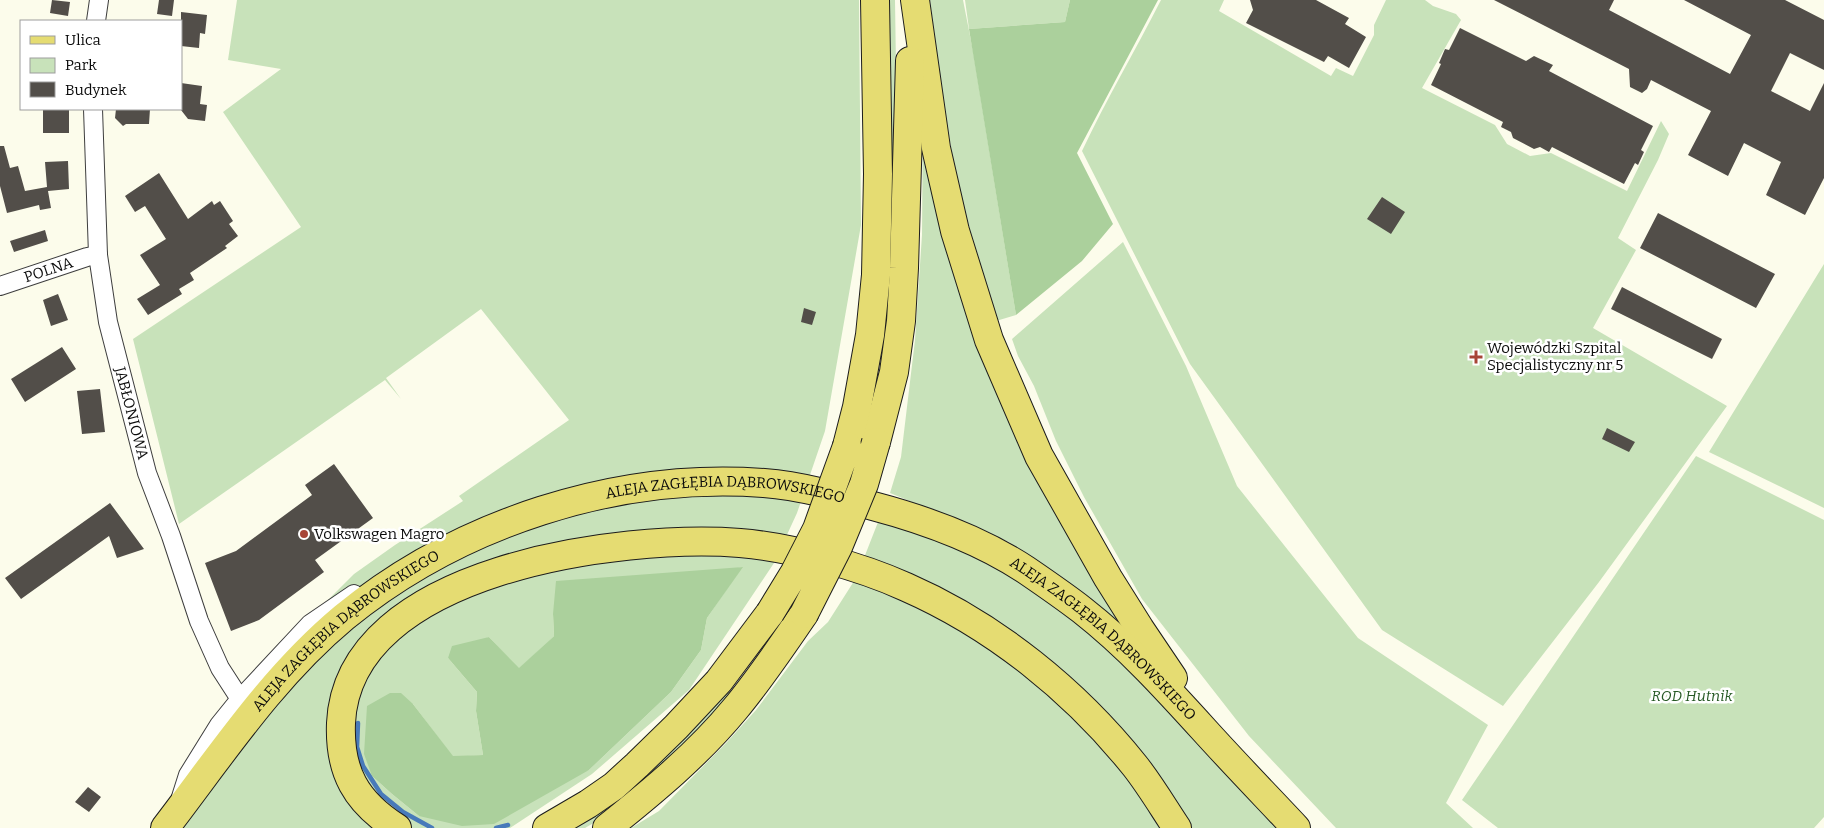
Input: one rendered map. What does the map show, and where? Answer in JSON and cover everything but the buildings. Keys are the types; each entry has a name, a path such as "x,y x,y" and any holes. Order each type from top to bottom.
{"main road":[{"path":"547,828 614,786 638,765 719,682 770,613 795,572 817,528 847,446 857,407 870,335 876,275 878,174 875,0"},
{"path":"607,828 657,788 707,740 735,709 804,614 838,547 864,484 894,372 901,321 913,0"},
{"path":"913,0 938,158 955,231 989,340 1039,456 1108,578 1140,629 1227,755"},
{"name":"ALEJA ZAGŁĘBIA DĄBROWSKIEGO","path":"171,820 239,727 289,670 344,617 412,570 458,545 491,530 538,512 583,498 642,488 724,483 763,483 828,494 938,526 985,547 1023,568 1082,610 1136,658 1296,828"},
{"path":"397,828 381,818 352,785 345,767 342,748 342,705 347,688 368,649 385,631 413,610 465,584 496,572 524,564 591,551 677,542 740,543 805,554 878,576 904,586 952,610 1030,663 1086,712 1137,769 1177,828"}],"street":[{"path":"96,20 99,0"},
{"name":"JABŁONIOWA","path":"93,110 98,255 108,322 147,473 177,552 199,621 220,668 240,699"},
{"name":"POLNA","path":"0,286 98,255"},
{"path":"171,820 188,775 219,725 240,699 310,624 364,586 412,570"}],"green space":[{"path":"237,0 859,0 861,225 825,431 797,513 774,563 689,690 592,774 510,828 183,828 246,743 308,620 354,574 463,501 459,496 569,420 481,309 386,378 401,399 385,380 179,524 133,339 301,227 223,112 281,69 228,60","holes":["742,567 707,618 701,650 671,692 589,770 419,816 372,776 413,704 453,757 483,755 476,711 477,692 448,658 489,637 519,669 554,636 553,614"]},
{"path":"885,0 895,0 896,68 888,334 880,332"},
{"path":"930,0 963,0 1016,315 996,321 984,290 969,237 955,170"},
{"path":"965,0 1070,0 1065,22 969,29"},
{"path":"1070,0 1158,0 1077,153 1113,224 1082,261 1016,315 969,29 1065,22"},
{"name":"Wojewódzki Szpital Specjalistyczny nr 5","path":"1161,0 1224,0 1219,11 1331,76 1336,68 1353,76 1374,35 1374,25 1386,0 1425,0 1433,6 1456,14 1461,20 1422,88 1495,125 1507,144 1530,156 1551,153 1627,191 1661,121 1669,134 1658,160 1618,238 1636,250 1593,328 1727,406 1599,582 1503,706 1382,630 1190,364 1082,151"},
{"path":"923,98 954,250 1125,623 1118,621 1009,542 890,493 901,457 915,340 922,235"},
{"path":"1123,242 1186,366 1237,486 1358,638 1488,725 1446,803 1473,828 1336,828 1249,736 1142,599 1084,497 1056,441 1034,386 1018,356 1012,339"},
{"path":"1824,264 1824,508 1709,452"},
{"name":"ROD Hutnik","path":"1696,456 1824,520 1824,817 1814,828 1498,828 1462,800"},
{"path":"880,517 964,548 1077,616 1285,828 1190,828 1080,693 862,563"},
{"path":"743,567 707,618 701,650 671,692 589,770 494,824 462,826 419,816 372,776 364,754 367,706 390,693 401,693 413,704 453,756 483,755 476,711 477,692 448,658 452,646 489,637 519,668 554,636 553,614 556,581"},
{"path":"856,578 902,594 1014,661 1097,736 1165,828 631,828 659,811 756,710 808,641 828,622"},
{"path":"731,692 732,695 687,746 614,811 585,828 574,828 724,693"}],"waterway":[{"path":"358,723 357,747 363,766 381,794 403,812 432,828"},
{"path":"496,828 508,825"}],"place":[{"name":"Wojewódzki Szpital Specjalistyczny nr 5","path":"1476,357"},
{"name":"Volkswagen Magro","path":"304,534"}]}
